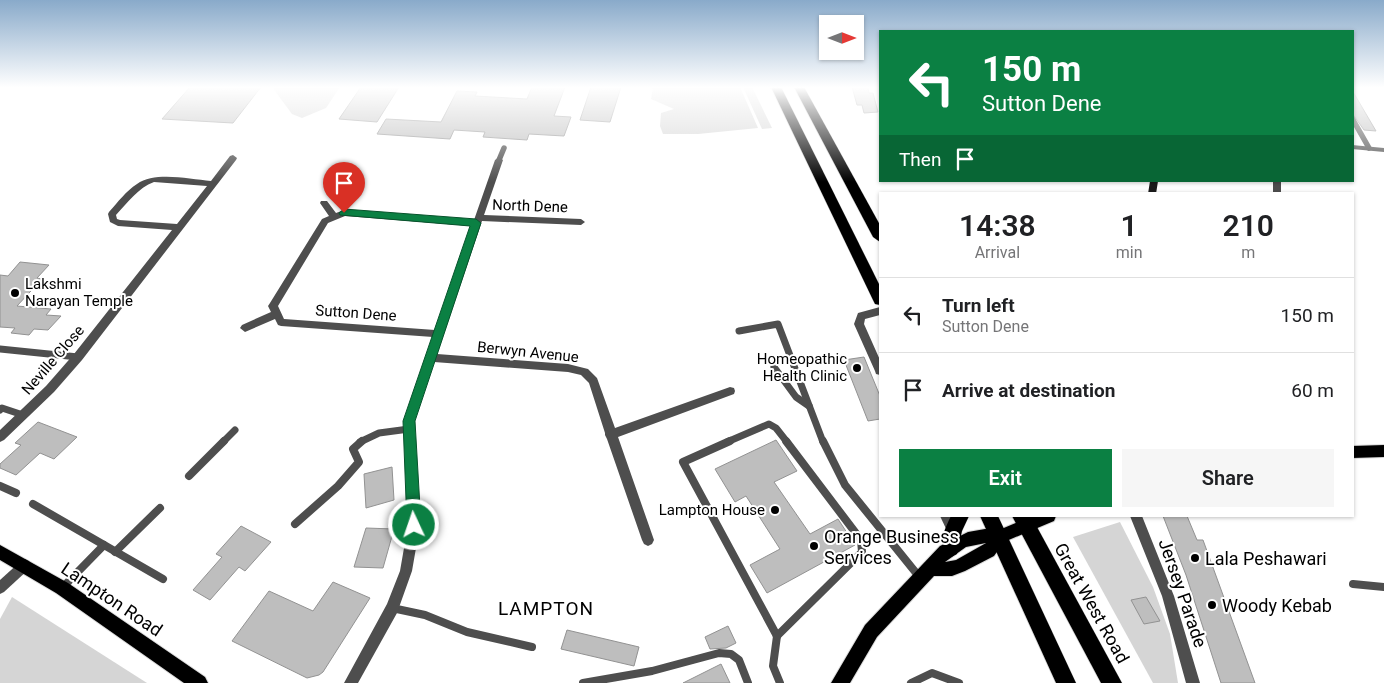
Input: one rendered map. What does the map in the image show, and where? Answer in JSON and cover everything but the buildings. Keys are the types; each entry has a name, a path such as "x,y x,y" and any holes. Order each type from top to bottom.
{"highway":[{"path":"792,119 879,298"},
{"path":"817,119 879,235"},
{"path":"989,517 1020,588 1066,683"},
{"name":"Great West Road","path":"1023,520 1112,683"}],"main road":[{"path":"1354,452 1384,451"},
{"path":"926,574 952,569 989,552 999,537 1023,520 1042,517"},
{"path":"840,683 872,631 926,574 938,557 952,528 982,536 999,537"},
{"name":"Lampton Road","path":"0,552 62,588 199,683"}],"street":[{"path":"1354,147 1384,150"},
{"name":"Neville Close","path":"0,437 50,389 78,357 233,158"},
{"path":"351,683 392,608 406,571 414,525 409,421 499,160"},
{"path":"178,228 118,223 113,220 112,214 145,181 153,179 212,184"},
{"path":"324,203 335,217"},
{"path":"245,328 277,314 273,306 325,221 344,213 477,220"},
{"name":"North Dene","path":"477,220 581,222"},
{"path":"879,311 861,316 859,324 879,369"},
{"name":"Sutton Dene","path":"277,314 281,322 438,334"},
{"name":"Berwyn Avenue","path":"430,358 568,368 584,372 593,381 610,435 648,540"},
{"path":"610,435 730,391"},
{"name":"Jersey Parade","path":"1136,517 1168,596 1193,683"},
{"path":"0,588 25,565"}],"lane":[{"path":"1354,122 1369,148"},
{"path":"499,160 504,148"},
{"path":"739,331 778,324 826,450 845,485 926,574"},
{"path":"0,349 78,357"},
{"path":"774,367 796,397 810,407"},
{"path":"0,410 2,408 23,415"},
{"path":"776,636 862,552 861,540 776,428 769,424 684,462 776,636 773,666 780,683"},
{"path":"295,524 338,486 358,462 353,449 364,438 370,435 409,429"},
{"path":"189,476 235,430"},
{"path":"0,486 16,493"},
{"path":"34,504 163,579"},
{"path":"116,552 160,508"},
{"path":"62,588 104,545"},
{"path":"1353,584 1384,587"},
{"path":"392,608 425,614 467,632 532,648"},
{"path":"583,683 652,671 711,655 727,653 735,656 742,665 748,683"},
{"path":"911,683 932,673 959,683"}],"shaded area":[{"path":"661,119 754,119 758,128 698,134 663,134 660,126"},
{"path":"757,119 768,119 772,128 762,129"},
{"path":"1120,522 1153,587 1170,634 1178,683 1153,683 1073,537"},
{"path":"12,597 147,683 0,683 0,619"}],"place":[{"name":"Lakshmi Narayan Temple","path":"15,293"},
{"name":"Homeopathic Health Clinic","path":"857,368"},
{"name":"Lampton House","path":"775,510"},
{"name":"Orange Business Services","path":"814,546"},
{"name":"Lala Peshawari","path":"1195,558"},
{"name":"Woody Kebab","path":"1212,605"}],"district":[{"name":"LAMPTON","path":"546,608"}],"route":[{"path":"344,213 476,223 409,421 414,525"}]}
